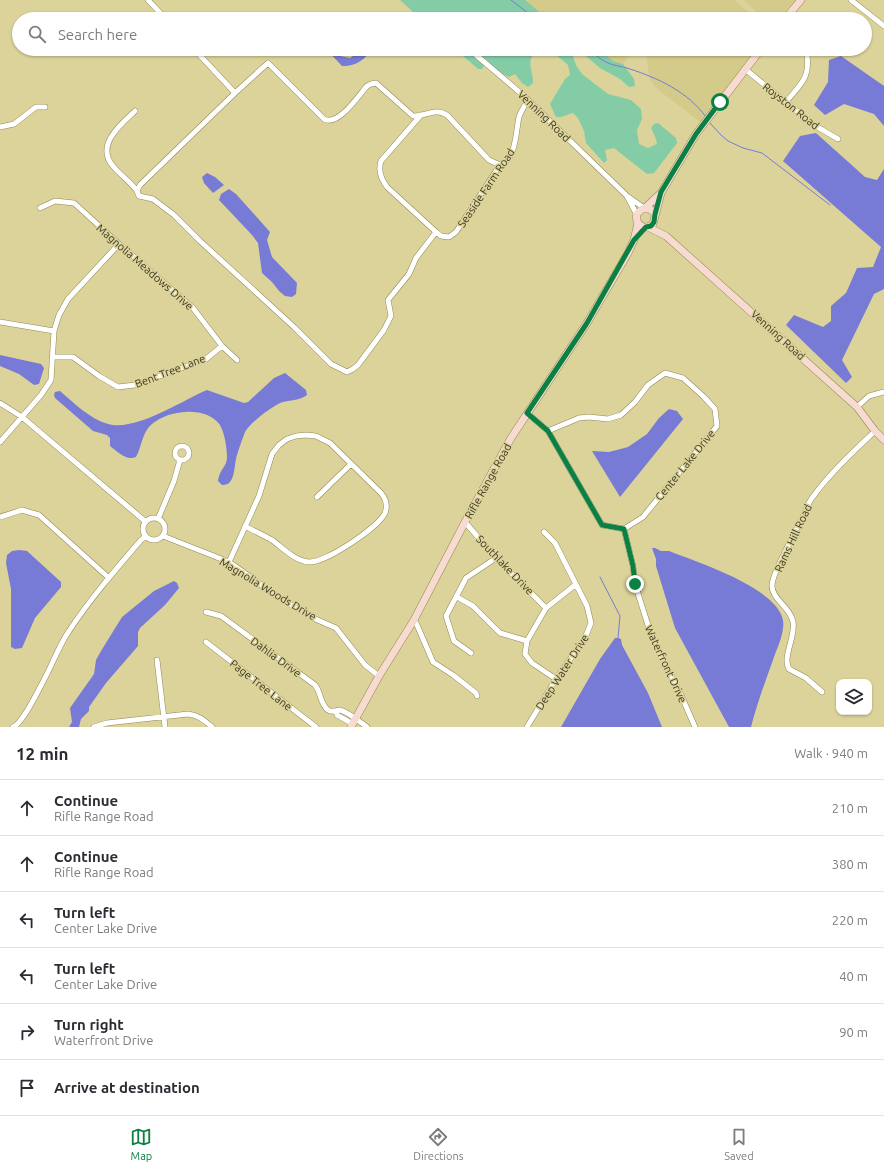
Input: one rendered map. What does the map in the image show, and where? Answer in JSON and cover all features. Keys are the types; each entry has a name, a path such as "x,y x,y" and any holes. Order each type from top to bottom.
{"main road":[{"path":"791,12 801,0"},
{"path":"661,192 653,224 647,227 642,226 638,223 637,215 640,210 661,192 696,134 755,56"},
{"path":"644,208 651,210 655,216"},
{"name":"Venning Road","path":"655,216 666,236"},
{"name":"Rifle Range Road","path":"634,240 638,223"},
{"name":"Venning Road","path":"647,227 666,236 857,407 875,431 884,440"},
{"name":"Rifle Range Road","path":"353,723 379,676 414,620 511,438 587,323 634,240 647,227"}],"street":[{"path":"148,0 159,12"},
{"path":"851,0 866,12"},
{"path":"872,17 884,26"},
{"path":"201,56 235,93"},
{"name":"Venning Road","path":"477,56 528,100 627,196 644,208"},
{"path":"785,103 806,76 809,62 808,56"},
{"path":"137,191 140,185 267,62 324,119 328,121 333,121 341,116 368,86 374,83 379,85 410,115 416,117 436,111 447,115 489,160 500,165"},
{"name":"Royston Road","path":"745,69 814,125 838,139"},
{"name":"Seaside Farm Road","path":"436,232 441,236 446,237 451,236 456,232 500,165 504,164 512,152 520,114 528,100"},
{"path":"0,127 14,124 36,106 45,106"},
{"path":"135,111 113,133 108,145 107,156 111,164 137,191 139,196 153,199 174,215 200,241 294,327 331,364 347,372 358,366 384,330 391,316 388,300 409,274 416,258 436,232 387,187 380,175 381,161 422,114"},
{"name":"Venning Road","path":"627,196 637,215"},
{"name":"Magnolia Meadows Drive","path":"40,208 55,201 74,203 193,308 222,346 237,360"},
{"path":"0,442 41,395 51,380 54,331 59,315 68,300 119,244"},
{"path":"0,322 54,331"},
{"name":"Bent Tree Lane","path":"53,357 73,357 99,376 118,387 135,385 206,359 222,346"},
{"name":"Center Lake Drive","path":"548,431 579,418 589,417 608,419 621,415 635,402 648,385 665,374 683,378 715,409 717,426 643,516 624,529"},
{"path":"857,407 869,396 884,392"},
{"path":"0,402 22,417 146,522"},
{"path":"527,413 548,431 602,525 624,529"},
{"name":"Rams Hill Road","path":"822,692 806,678 788,668 788,656 793,632 793,622 789,612 774,593 772,584 778,567 812,498 836,469 875,431"},
{"path":"229,562 245,526 259,496 272,454 279,445 287,439 301,435 316,436 330,443 385,497 385,511 382,518 362,535 338,551 318,561 301,561 271,540 245,526"},
{"path":"158,519 174,481 180,460"},
{"path":"317,497 351,464"},
{"path":"0,517 22,510 39,515 109,578"},
{"path":"151,519 158,519 164,525 165,532 163,536 156,540 152,540 146,536 143,529 146,522 151,519"},
{"name":"Southlake Drive","path":"465,522 496,558 546,608"},
{"name":"Waterfront Drive","path":"624,529 633,566 635,584 652,638 696,727"},
{"name":"Deep Water Drive","path":"527,727 556,679 585,638 591,623 587,606 555,543 544,532"},
{"path":"13,727 18,726 23,718 38,692 68,632 109,578 140,540 146,536"},
{"name":"Magnolia Woods Drive","path":"163,536 229,562 279,598 313,618 336,628 365,665 379,676"},
{"path":"471,653 454,641 446,616 466,578 496,558"},
{"path":"556,679 532,663 525,654 526,641 546,608 575,585"},
{"path":"457,597 473,606 500,633 526,641"},
{"name":"Dahlia Drive","path":"206,612 220,616 315,685 318,688 325,706 331,711 336,711 337,715 353,723 367,727"},
{"path":"414,620 433,662 476,693 477,696"},
{"name":"Page Tree Lane","path":"206,642 316,727"},
{"path":"157,660 165,727"},
{"path":"94,727 164,716 188,714 202,718 212,727"}],"shaded area":[{"path":"525,0 734,0 749,12 540,12"},
{"path":"743,0 795,0 785,12 757,12"},
{"path":"333,56 350,58 353,56 366,56 355,64 342,66"},
{"path":"607,56 629,56 623,64 613,61"},
{"path":"646,56 751,56 702,121 699,121 656,88 650,80"},
{"path":"841,56 884,86 884,126 874,114 844,104 825,115 814,105 828,82 829,60"},
{"path":"816,133 865,177 877,180 884,169 884,289 874,294 842,360 852,377 846,383 786,325 794,315 823,327 831,321 831,306 846,293 857,268 873,267 881,247 783,161 800,136"},
{"path":"207,173 215,177 224,185 213,193 204,183 202,177"},
{"path":"229,189 236,194 270,232 267,240 272,257 297,283 296,294 292,297 285,296 262,273 258,243 219,200 221,194"},
{"path":"0,355 41,364 44,368 39,384 34,385 19,374 0,366"},
{"path":"285,373 306,390 307,395 299,399 283,402 268,410 248,428 245,432 237,457 232,480 226,485 222,485 218,481 227,461 226,446 222,429 214,419 206,414 197,412 177,413 167,415 159,419 146,431 136,457 129,458 125,457 110,446 110,438 107,435 93,431 55,398 54,395 55,392 60,391 82,410 101,422 119,425 131,423 159,414 207,390 244,403 248,402 274,378"},
{"path":"669,409 677,411 683,419 620,497 592,451 609,452 628,447 647,434 659,418"},
{"path":"652,548 661,551 669,551 719,570 739,580 757,590 772,602 781,615 783,628 781,636 751,727 729,727 675,628"},
{"path":"12,551 27,551 61,582 61,587 35,618 22,648 15,649 11,647 11,589 6,563 7,555"},
{"path":"174,581 177,583 179,588 165,605 140,628 138,632 138,646 106,683 89,707 89,711 81,719 79,727 69,727 72,722 70,708 94,674 96,660 122,617 154,591"},
{"path":"615,638 621,639 622,645 648,693 662,727 561,727 600,659"}],"green space":[{"path":"400,0 525,0 540,12 413,12"},
{"path":"463,56 532,56 530,65 533,83 528,87 522,83 515,74 509,77 501,73 487,61 482,69 478,69"},
{"path":"557,56 573,56 576,65 582,74 608,94 631,100 641,109 642,119 637,130 639,144 648,148 657,144 651,128 654,124 658,123 676,138 677,143 654,173 647,174 614,148 605,150 607,160 604,163 586,143 584,131 578,118 573,113 556,117 550,104 565,79 570,75 568,65"},
{"path":"586,56 607,56 613,61 623,64 634,79 635,86 629,87 620,79 600,68"}],"waterway":[{"path":"511,0 527,12"},
{"path":"597,56 604,61 641,73 672,87 690,100 706,117"},
{"path":"710,123 728,141 743,148 762,153 830,205"},
{"path":"600,577 620,616 618,638"}],"route":[{"path":"635,584 633,566 624,529 602,525 548,431 527,413 587,323 634,240 646,227 650,227 654,222 661,192 696,134 720,102"}]}
